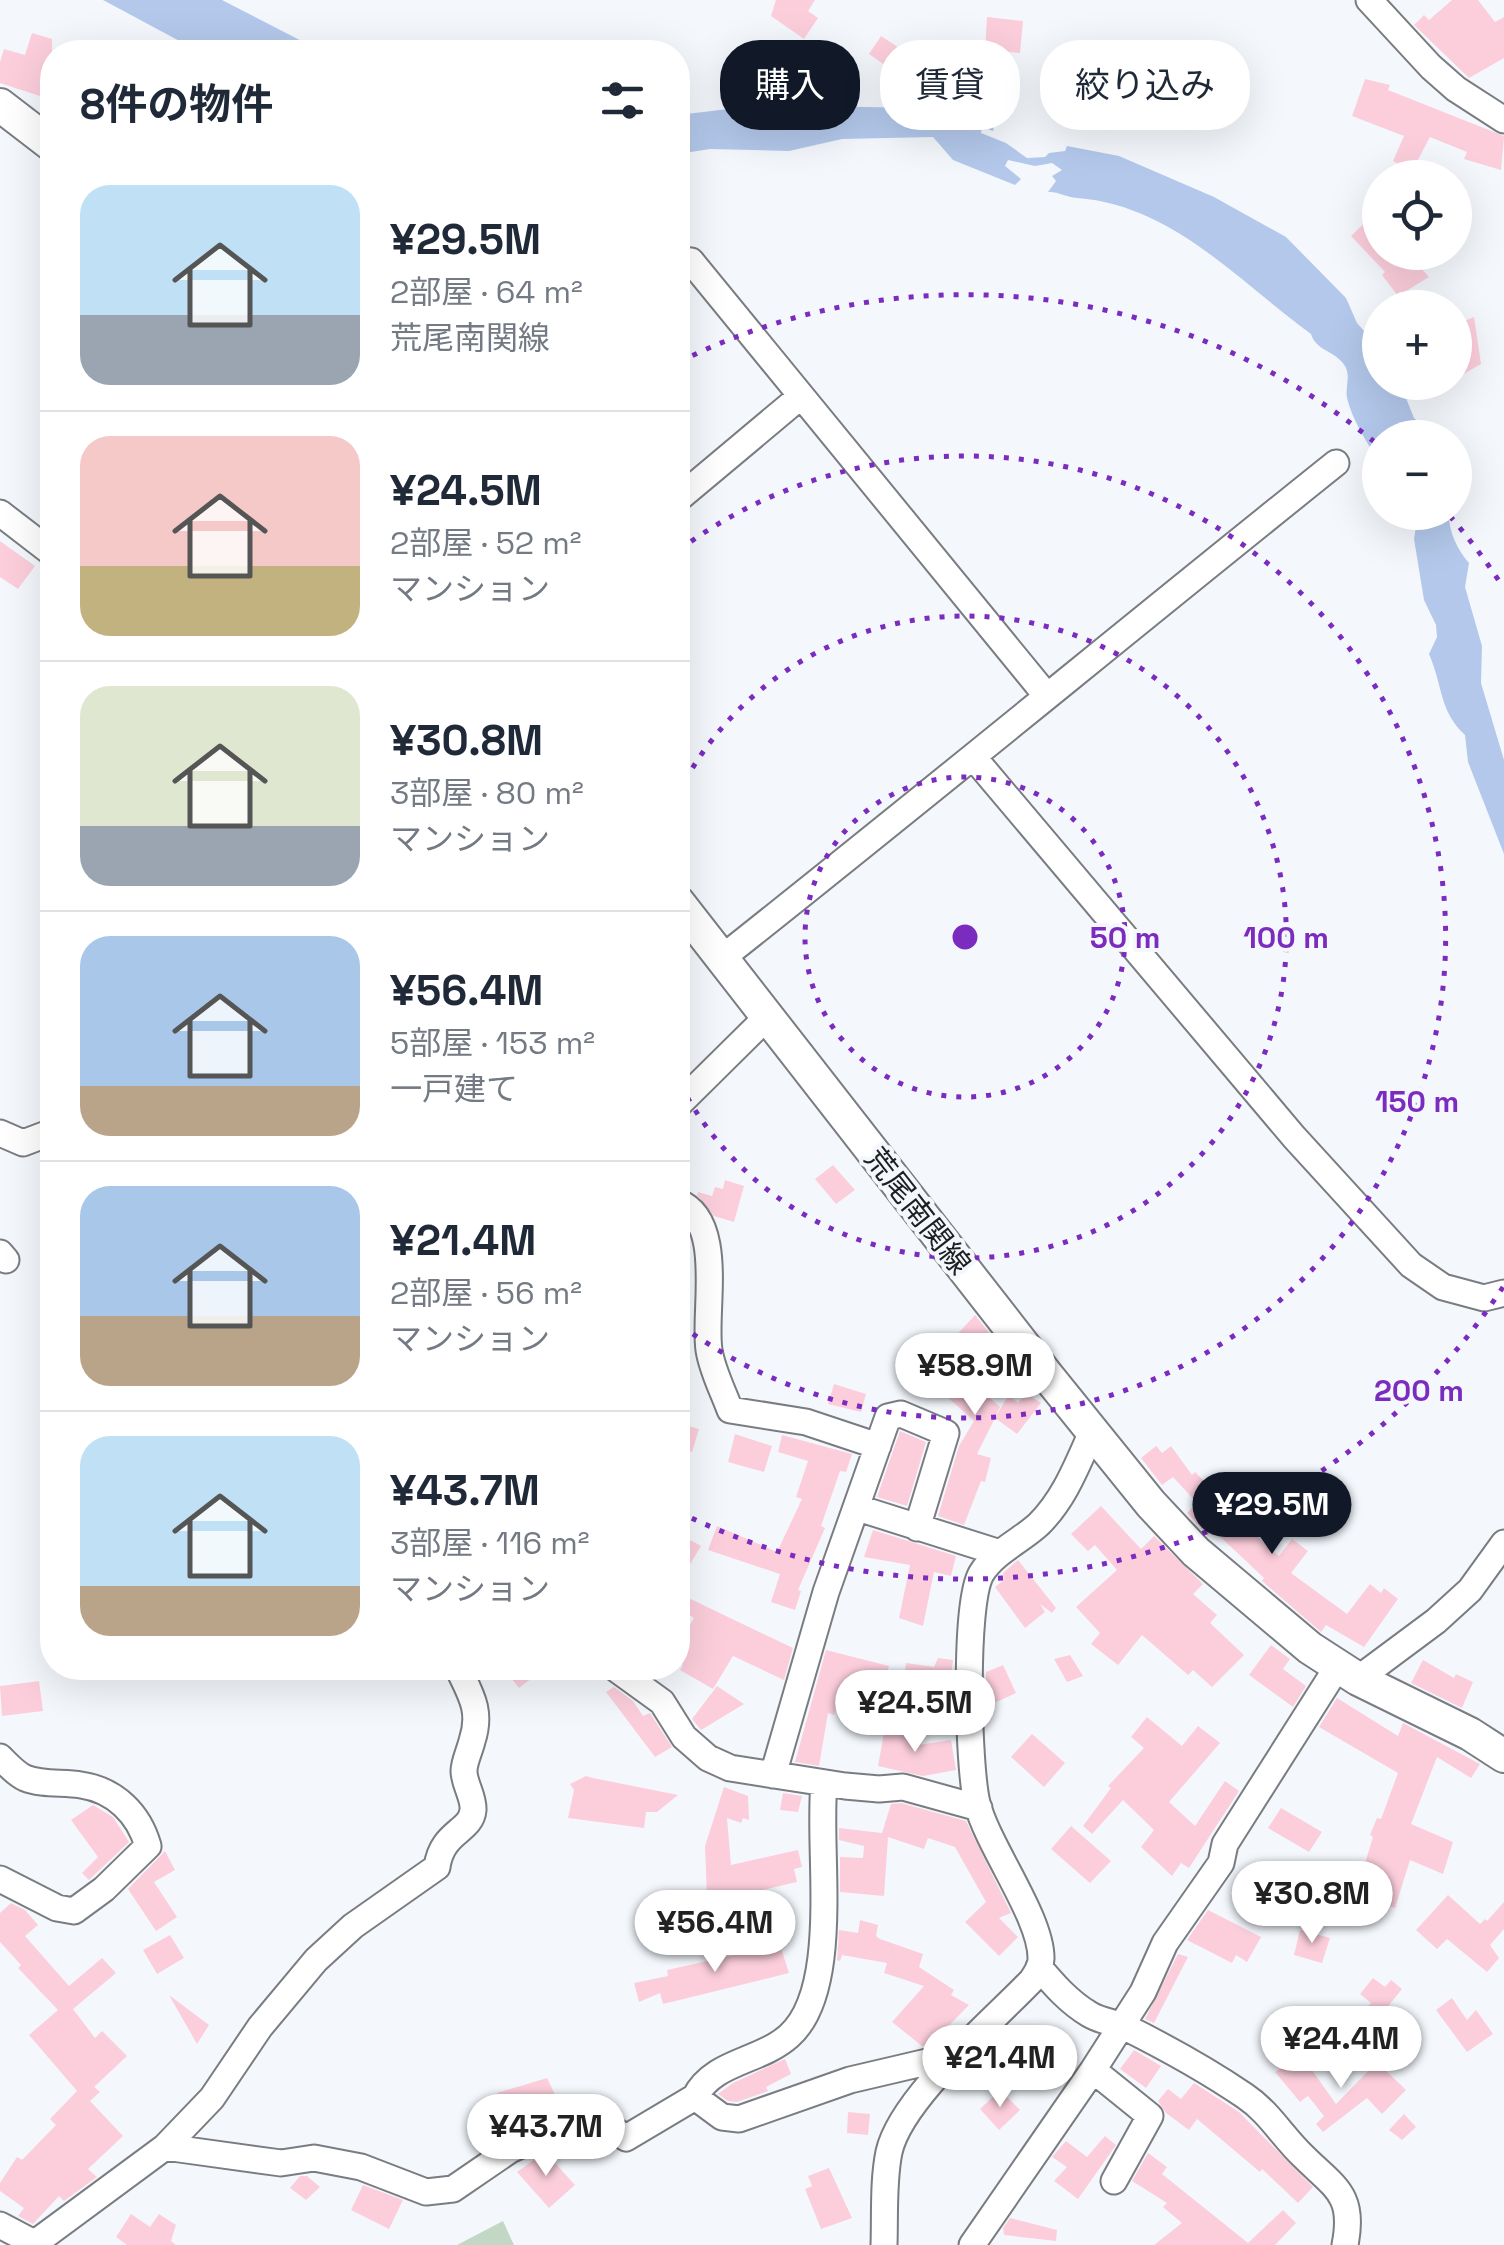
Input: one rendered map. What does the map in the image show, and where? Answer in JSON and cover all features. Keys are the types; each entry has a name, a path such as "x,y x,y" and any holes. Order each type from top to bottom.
{"main road":[{"path":"0,105 40,136"},
{"name":"荒尾南関線","path":"690,917 1092,1432 1196,1552 1265,1614 1348,1672 1470,1734 1504,1756"}],"street":[{"path":"1369,0 1431,68 1504,120"},
{"path":"690,261 1046,696"},
{"path":"690,489 802,396"},
{"path":"722,958 1336,463"},
{"path":"0,513 40,544"},
{"path":"974,758 1294,1137 1411,1266 1442,1287 1484,1298 1504,1294"},
{"path":"690,1094 767,1017"},
{"path":"0,1133 23,1144 40,1137"},
{"path":"690,1212 703,1230 710,1263 709,1350 730,1410 806,1422 878,1446"},
{"path":"773,1775 826,1592 888,1418 901,1414 946,1433 918,1528"},
{"path":"884,2245 890,2150 920,2096 1032,1980 1041,1962 1037,1936 979,1808 969,1711 974,1598 982,1574 1000,1554 1037,1526 1061,1499 1092,1432"},
{"path":"858,1508 1000,1554"},
{"path":"972,2245 1093,2070 1142,1992 1165,1943 1221,1863 1226,1844 1348,1672 1436,1621 1470,1590 1504,1543"},
{"path":"0,2225 37,2244 165,2147 212,2098 260,2027 316,1960 353,1926 438,1867 439,1852 447,1839 466,1824 473,1810 464,1770 478,1711 464,1680"},
{"path":"632,1680 662,1702 684,1737 708,1758 730,1768 879,1789 903,1786 979,1808"},
{"path":"0,1757 23,1777 84,1785 111,1794 136,1818 148,1846 104,1889 74,1911 57,1908 0,1879"},
{"path":"165,2147 282,2163 314,2158 361,2168 426,2192 453,2188 510,2150 595,2117 626,2138 694,2097 704,2080 786,2040 805,2020 813,1997 825,1912 821,1809 824,1783"},
{"path":"1039,1967 1062,1994 1091,2016 1120,2025 1245,2096 1270,2116 1345,2199 1350,2220 1345,2245"},
{"path":"694,2097 722,2117 739,2119 850,2080 961,2054"},
{"path":"1093,2070 1150,2116 1114,2181"}],"green space":[{"path":"503,2221 514,2245 457,2245"}],"water":[{"path":"103,0 222,0 300,40 178,40"},
{"path":"860,107 880,107 880,130 982,130 1027,158 1065,151 1067,146 1119,156 1214,197 1286,237 1346,298 1362,329 1362,400 1407,400 1416,420 1362,420 1362,434 1349,406 1345,366 1317,344 1311,334 1202,248 1173,230 1111,204 1048,192 1056,181 1052,176 1062,170 1052,163 1035,166 1008,160 1005,166 1021,179 1015,185 953,160 933,137 842,139 789,151 690,152 690,114 720,110 720,130 860,130"},
{"path":"1415,530 1451,530 1469,563 1465,587 1482,646 1481,683 1504,760 1504,854 1468,762 1465,735 1450,717 1429,654 1437,637 1436,625 1424,600"}],"building":[{"path":"776,0 815,0 808,11 818,18 804,39 771,16"},
{"path":"1452,0 1478,0 1495,22 1504,17 1504,58 1469,78 1414,25 1424,15 1429,20"},
{"path":"987,17 1023,21 1020,53 1020,40 986,40"},
{"path":"32,33 52,39 40,40 40,96 0,83 4,49 25,55"},
{"path":"881,36 887,40 880,40 880,62 869,54"},
{"path":"1365,79 1390,85 1388,90 1504,136 1501,170 1464,159 1467,152 1430,137 1418,160 1393,160 1404,136 1352,116"},
{"path":"1362,225 1362,248 1351,236"},
{"path":"1423,270 1429,277 1408,290 1393,290 1382,275"},
{"path":"1472,318 1481,364 1472,369"},
{"path":"0,541 35,566 18,589 0,577"},
{"path":"833,1165 855,1190 836,1204 815,1179"},
{"path":"725,1180 744,1186 734,1222 714,1216 697,1195 698,1192 712,1196 715,1187 723,1189"},
{"path":"975,1315 998,1344 992,1350 994,1360 969,1379 1000,1407 995,1417 1009,1395 1018,1403 1026,1393 1041,1403 1017,1434 995,1418 977,1454 991,1458 985,1482 981,1481 964,1525 938,1516 959,1446 974,1421 934,1385 962,1354 952,1340"},
{"path":"834,1384 866,1394 861,1412 828,1404"},
{"path":"690,1426 699,1429 690,1451"},
{"path":"900,1431 926,1442 907,1506 877,1497"},
{"path":"735,1434 772,1446 764,1472 728,1462"},
{"path":"782,1435 852,1454 846,1472 840,1471 821,1526 825,1528 798,1590 801,1591 795,1610 771,1602 780,1574 708,1550 717,1526 777,1552 802,1499 796,1497 808,1461 778,1452"},
{"path":"1156,1446 1162,1453 1171,1446 1192,1475 1195,1472 1233,1510 1231,1513 1279,1556 1292,1539 1308,1551 1291,1573 1347,1614 1370,1584 1381,1593 1384,1588 1398,1599 1364,1647 1326,1625 1321,1632 1262,1581 1264,1578 1213,1530 1208,1535 1187,1513 1197,1503 1173,1477 1162,1485 1141,1458"},
{"path":"1101,1506 1141,1549 1154,1536 1203,1584 1193,1594 1217,1615 1210,1623 1244,1655 1212,1687 1193,1670 1188,1675 1142,1635 1118,1665 1091,1644 1100,1633 1076,1607 1117,1570 1095,1545 1088,1551 1071,1534"},
{"path":"873,1530 956,1556 951,1576 934,1572 923,1626 899,1618 910,1565 864,1557"},
{"path":"690,1540 701,1546 690,1564"},
{"path":"1018,1560 1056,1608 1052,1613 1040,1604 1045,1612 1025,1628 995,1587"},
{"path":"690,1599 793,1648 784,1680 733,1656 713,1689 690,1676 690,1625 694,1618 690,1616"},
{"path":"1271,1645 1290,1659 1283,1669 1306,1686 1293,1707 1249,1675"},
{"path":"826,1650 889,1666 882,1694 844,1684 834,1715 828,1713 819,1766 795,1762"},
{"path":"1070,1655 1083,1676 1067,1682 1054,1659"},
{"path":"938,1658 953,1660 950,1687 904,1680 906,1663 934,1667"},
{"path":"1423,1660 1454,1678 1456,1674 1473,1682 1462,1708 1411,1683"},
{"path":"1003,1665 1016,1693 986,1707 986,1672"},
{"path":"513,1680 529,1680 519,1688"},
{"path":"39,1681 43,1711 2,1716 0,1686"},
{"path":"717,1686 744,1704 701,1730 692,1719"},
{"path":"614,1687 633,1701 643,1716 650,1713 672,1747 655,1757 606,1692"},
{"path":"1337,1698 1398,1736 1403,1723 1480,1764 1471,1778 1437,1757 1411,1824 1453,1842 1443,1874 1410,1860 1395,1908 1355,1896 1373,1837 1370,1835 1377,1818 1381,1819 1398,1773 1319,1727"},
{"path":"1147,1717 1182,1746 1198,1726 1220,1743 1169,1802 1195,1826 1225,1781 1239,1791 1189,1868 1181,1863 1172,1876 1141,1847 1154,1830 1123,1800 1092,1834 1083,1826 1111,1788 1108,1786 1144,1748 1131,1737"},
{"path":"885,1727 915,1736 912,1746 951,1740 956,1770 923,1776 878,1766"},
{"path":"1032,1734 1065,1763 1044,1787 1011,1757"},
{"path":"586,1776 678,1795 657,1812 646,1812 644,1828 568,1818 574,1790 570,1784"},
{"path":"724,1787 748,1796 749,1820 743,1818 741,1823 727,1818 731,1865 798,1850 802,1867 794,1869 797,1882 742,1895 707,1898 705,1846"},
{"path":"783,1793 802,1796 798,1812 780,1810"},
{"path":"901,1803 966,1821 1011,1913 999,1918 1018,1937 999,1956 965,1922 986,1902 955,1847 928,1838 924,1849 888,1837 884,1896 840,1892 840,1857 863,1858 864,1846 839,1840 839,1828 882,1833 891,1804"},
{"path":"93,1805 113,1817 129,1842 89,1880 82,1873 98,1857 71,1820"},
{"path":"1281,1808 1322,1832 1309,1852 1268,1828"},
{"path":"1071,1826 1111,1861 1090,1883 1051,1849"},
{"path":"165,1851 175,1870 154,1882 177,1917 156,1931 128,1889"},
{"path":"1448,1895 1480,1924 1504,1902 1504,1929 1490,1945 1499,1958 1487,1972 1447,1939 1437,1949 1416,1930"},
{"path":"11,1903 25,1910 38,1925 25,1936 69,1986 102,1958 116,1973 73,2009 95,2038 102,2031 127,2056 94,2087 100,2092 90,2101 123,2136 88,2169 97,2177 64,2201 59,2196 33,2224 18,2216 24,2208 0,2191 0,2183 17,2157 22,2160 56,2125 50,2119 77,2091 29,2035 58,2010 18,1968 21,1965 0,1942 0,1913"},
{"path":"1208,1910 1261,1937 1247,1962 1236,1955 1232,1963 1187,1940"},
{"path":"860,1920 878,1925 876,1936 880,1939 923,1954 919,1967 969,2005 930,2045 922,2046 892,2022 924,1986 884,1973 887,1963 842,1955 837,1960 839,1930 858,1933"},
{"path":"1300,1930 1330,1938 1322,1963 1294,1955"},
{"path":"170,1935 184,1958 157,1974 143,1950"},
{"path":"780,1945 789,1973 663,2004 660,1993 639,2002 634,1983 668,1976 667,1970"},
{"path":"1178,1954 1188,1957 1154,2023 1145,2019"},
{"path":"1373,1978 1385,1987 1391,1980 1402,1989 1369,2030 1374,2034 1361,2046 1345,2032 1371,2003 1360,1994"},
{"path":"169,1995 209,2025 197,2044"},
{"path":"1452,1998 1467,2020 1476,2010 1493,2034 1467,2052 1436,2010"},
{"path":"1134,2050 1161,2066 1146,2088 1120,2069"},
{"path":"1302,2056 1336,2104 1377,2062 1406,2090 1382,2114 1367,2098 1323,2132 1316,2124 1324,2116 1308,2096 1300,2102 1275,2072"},
{"path":"785,2059 791,2074 766,2087 768,2091 737,2102 718,2094 733,2083"},
{"path":"547,2078 560,2105 509,2122 497,2093"},
{"path":"1194,2083 1239,2112 1313,2187 1298,2203 1262,2169 1260,2172 1197,2119 1189,2130 1166,2113 1158,2101 1168,2089 1181,2099"},
{"path":"1000,2090 1020,2110 999,2130 980,2109"},
{"path":"848,2112 870,2114 868,2135 847,2133"},
{"path":"1404,2114 1416,2127 1402,2140 1389,2130"},
{"path":"1105,2136 1116,2145 1078,2199 1054,2181 1067,2167 1052,2157 1066,2141 1087,2157"},
{"path":"545,2152 575,2185 549,2208 517,2172"},
{"path":"1148,2153 1167,2167 1162,2174 1248,2243 1283,2210 1296,2223 1275,2245 1154,2245 1182,2223 1163,2207 1167,2203 1132,2181"},
{"path":"829,2168 852,2218 821,2229 805,2189 812,2186 808,2176"},
{"path":"300,2176 307,2176 320,2187 306,2200 290,2188"},
{"path":"363,2185 403,2200 389,2229 351,2210"},
{"path":"131,2214 150,2227 159,2214 176,2225 171,2241 176,2245 127,2245 116,2237"},
{"path":"1010,2218 1057,2230 1056,2241 1004,2235 1003,2228"}]}
